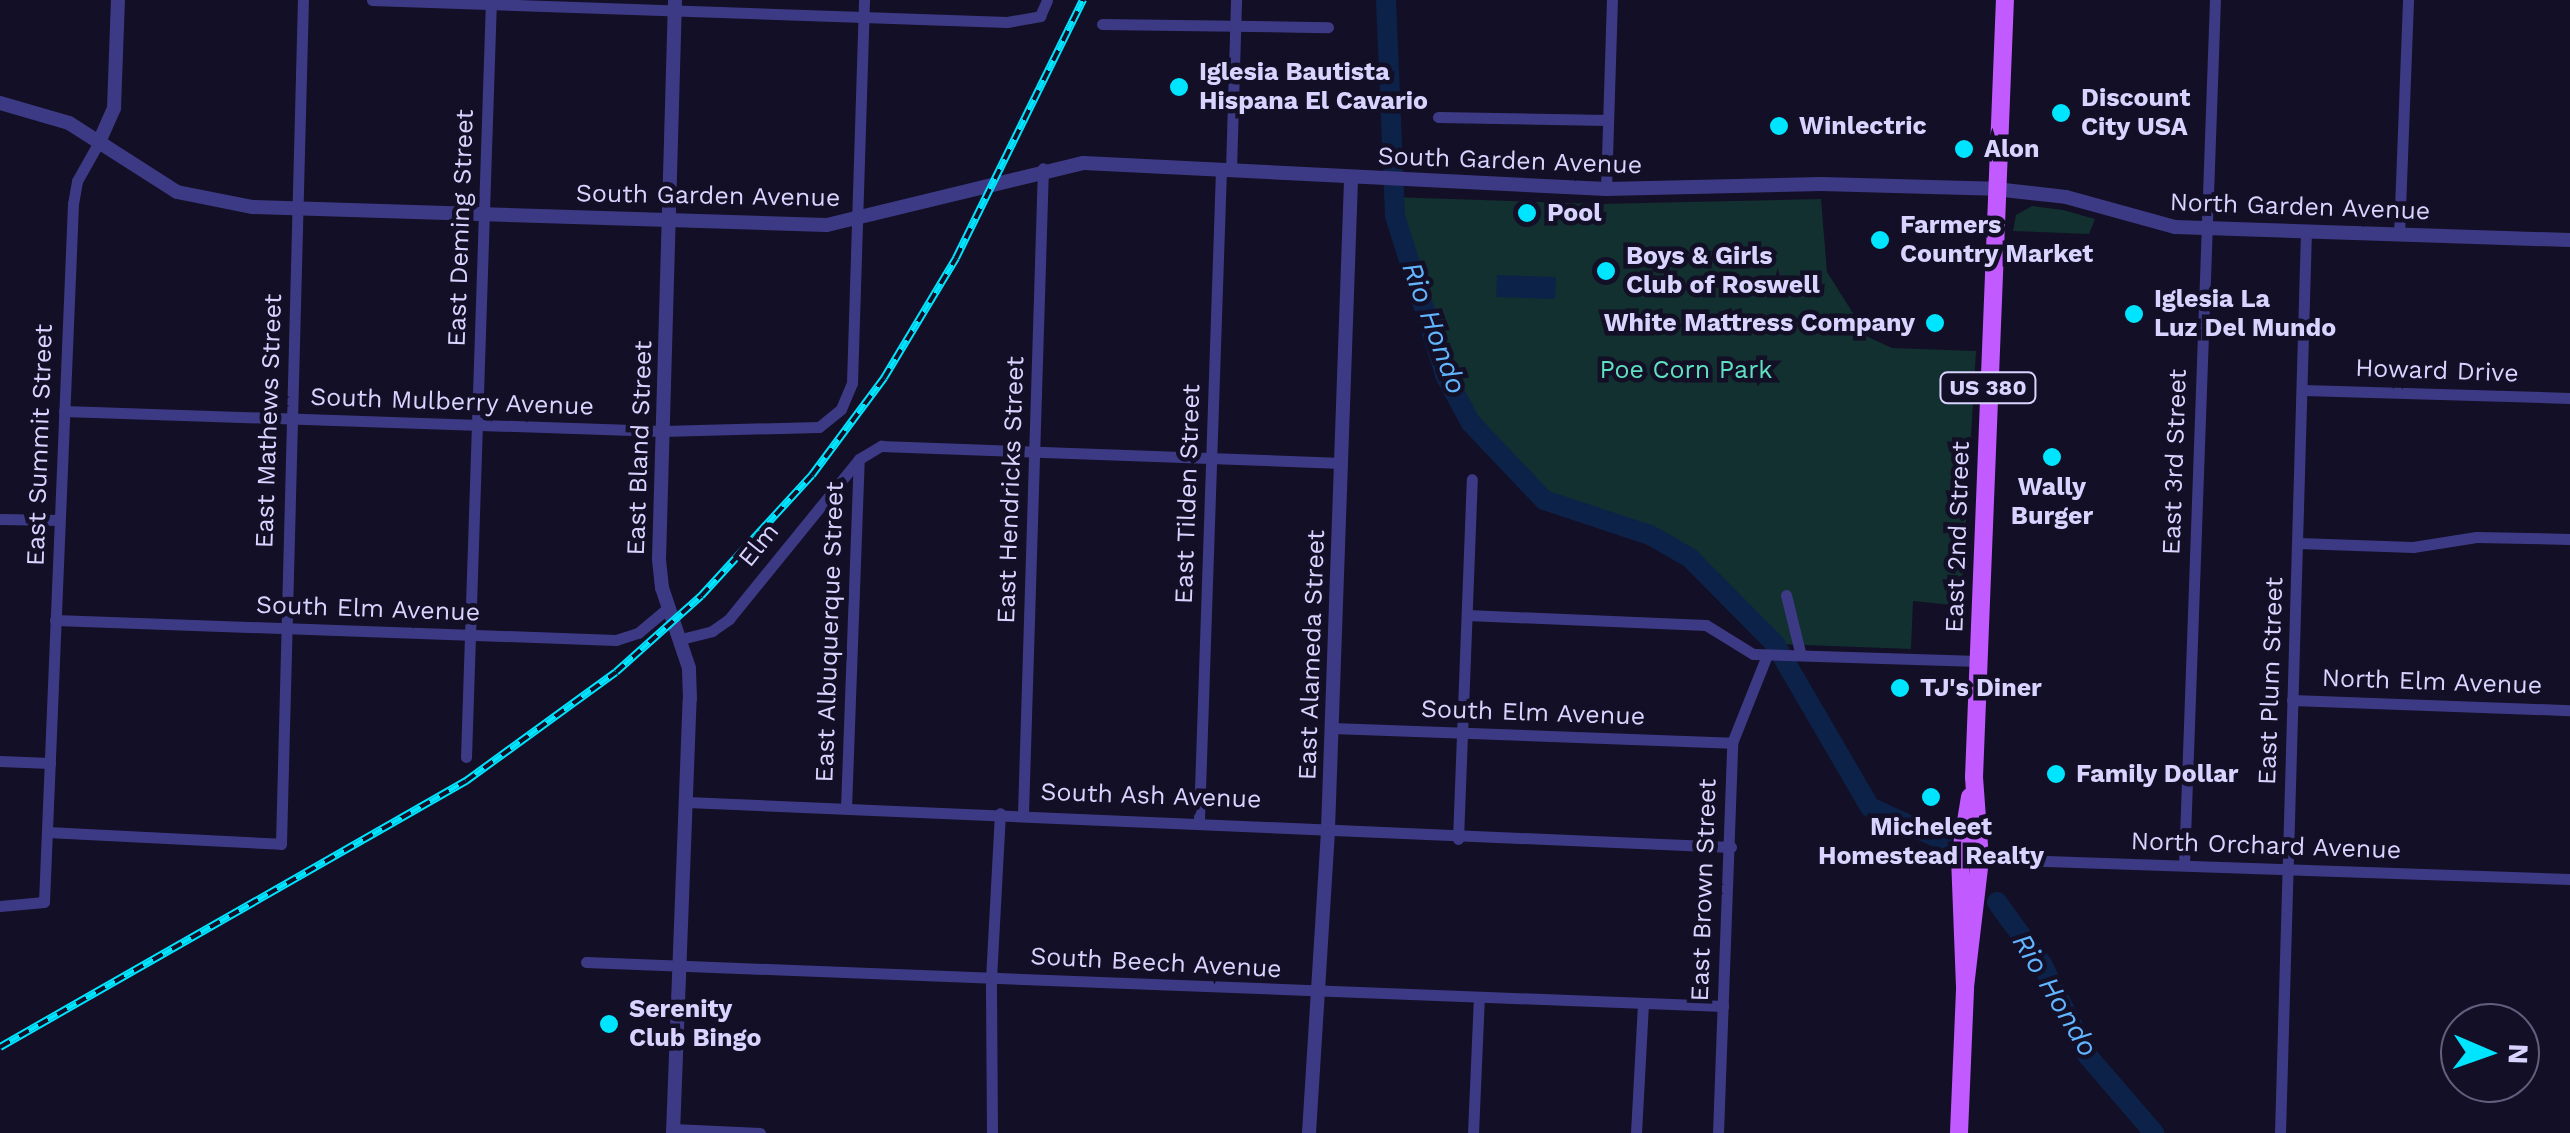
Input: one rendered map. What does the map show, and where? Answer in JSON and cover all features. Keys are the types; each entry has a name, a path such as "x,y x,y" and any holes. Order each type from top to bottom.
{"main road":[{"name":"East 2nd Street","path":"1959,1133 1965,987 1980,859 1974,777 2005,0"},
{"name":"East 2nd Street","path":"1965,987 1960,858 1974,777"}],"street":[{"name":"East Summit Street","path":"0,906 44,902 73,204 113,114 118,0"},
{"name":"East Mathews Street","path":"47,832 280,844 303,0"},
{"path":"372,0 675,5 1007,22 1040,16 1046,0"},
{"path":"856,220 864,0"},
{"name":"East Tilden Street","path":"1199,819 1212,458 1236,0"},
{"path":"1606,189 1612,0"},
{"name":"East 3rd Street","path":"2184,866 2215,0"},
{"path":"2399,235 2408,0"},
{"name":"East Deming Street","path":"466,758 491,2"},
{"name":"East Bland Street","path":"673,1131 690,684 659,567 675,5"},
{"path":"1102,24 1328,27"},
{"name":"South Garden Avenue","path":"0,103 50,114 99,142 146,176 187,196 298,208 815,226 856,220 1043,168 1084,163 1606,189 1793,184"},
{"path":"1438,117 1608,120"},
{"name":"East Hendricks Street","path":"1023,814 1043,168"},
{"name":"East Alameda Street","path":"1310,1133 1328,829 1351,179"},
{"name":"North Garden Avenue","path":"1793,184 2053,194 2143,221 2206,228 2570,240"},
{"name":"South Mulberry Avenue","path":"64,411 800,432 834,416 852,383 856,220"},
{"name":"East Plum Street","path":"2280,1133 2306,231"},
{"name":"Howard Drive","path":"2303,390 2570,398"},
{"path":"859,459 881,446 1342,463"},
{"name":"Elm","path":"681,639 712,631 729,618 859,459"},
{"name":"East Albuquerque Street","path":"846,808 859,459"},
{"path":"1458,839 1472,479"},
{"path":"0,519 60,520"},
{"path":"2298,543 2413,547 2476,537 2570,539"},
{"path":"1786,595 1796,652"},
{"name":"South Elm Avenue","path":"55,620 624,640 668,607"},
{"path":"1467,616 1712,626 1747,651 1769,655 1796,652 1979,661"},
{"name":"East Brown Street","path":"1718,1133 1732,743 1769,655"},
{"name":"North Elm Avenue","path":"2292,700 2570,710"},
{"name":"South Elm Avenue","path":"1332,728 1732,743"},
{"path":"0,761 50,763"},
{"name":"South Ash Avenue","path":"686,802 1199,819 1458,839 1731,847"},
{"path":"992,1133 991,979 1000,813"},
{"name":"North Orchard Avenue","path":"1960,858 2570,879"},
{"name":"South Beech Avenue","path":"586,962 1723,1006"},
{"path":"1473,1133 1479,998"},
{"path":"1636,1133 1643,1003"},
{"path":"673,1131 760,1133"}],"green space":[{"name":"Poe Corn Park","path":"1391,197 1597,204 1821,199 1827,272 1868,337 1892,348 1976,351 1961,606 1913,601 1911,649 1775,644 1669,544 1544,500 1511,472 1456,397"},
{"path":"2032,206 2095,219 2089,234 2013,231 2016,215"}],"water":[{"path":"1497,275 1556,277 1555,299 1496,297"}],"waterway":[{"name":"Rio Hondo","path":"1386,0 1395,216 1445,375 1471,423 1544,500 1650,535 1690,558 1775,644 1870,807 1942,840"},
{"name":"Rio Hondo","path":"1997,902 2042,964 2087,1055 2154,1133"}],"railway":[{"path":"0,1047 466,781 616,672 701,596 812,475 884,378 956,258 1083,0"}],"place":[{"name":"Iglesia Bautista Hispana El Cavario","path":"1179,87"},
{"name":"Discount City USA","path":"2061,113"},
{"name":"Winlectric","path":"1779,126"},
{"name":"Alon","path":"1964,149"},
{"name":"Pool","path":"1527,213"},
{"name":"Farmers Country Market","path":"1880,240"},
{"name":"Boys & Girls Club of Roswell","path":"1606,271"},
{"name":"Iglesia La Luz Del Mundo","path":"2134,314"},
{"name":"White Mattress Company","path":"1935,323"},
{"name":"Wally Burger","path":"2052,457"},
{"name":"TJ's Diner","path":"1900,688"},
{"name":"Family Dollar","path":"2056,774"},
{"name":"Micheleet Homestead Realty","path":"1931,797"},
{"name":"Serenity Club Bingo","path":"609,1024"}]}
